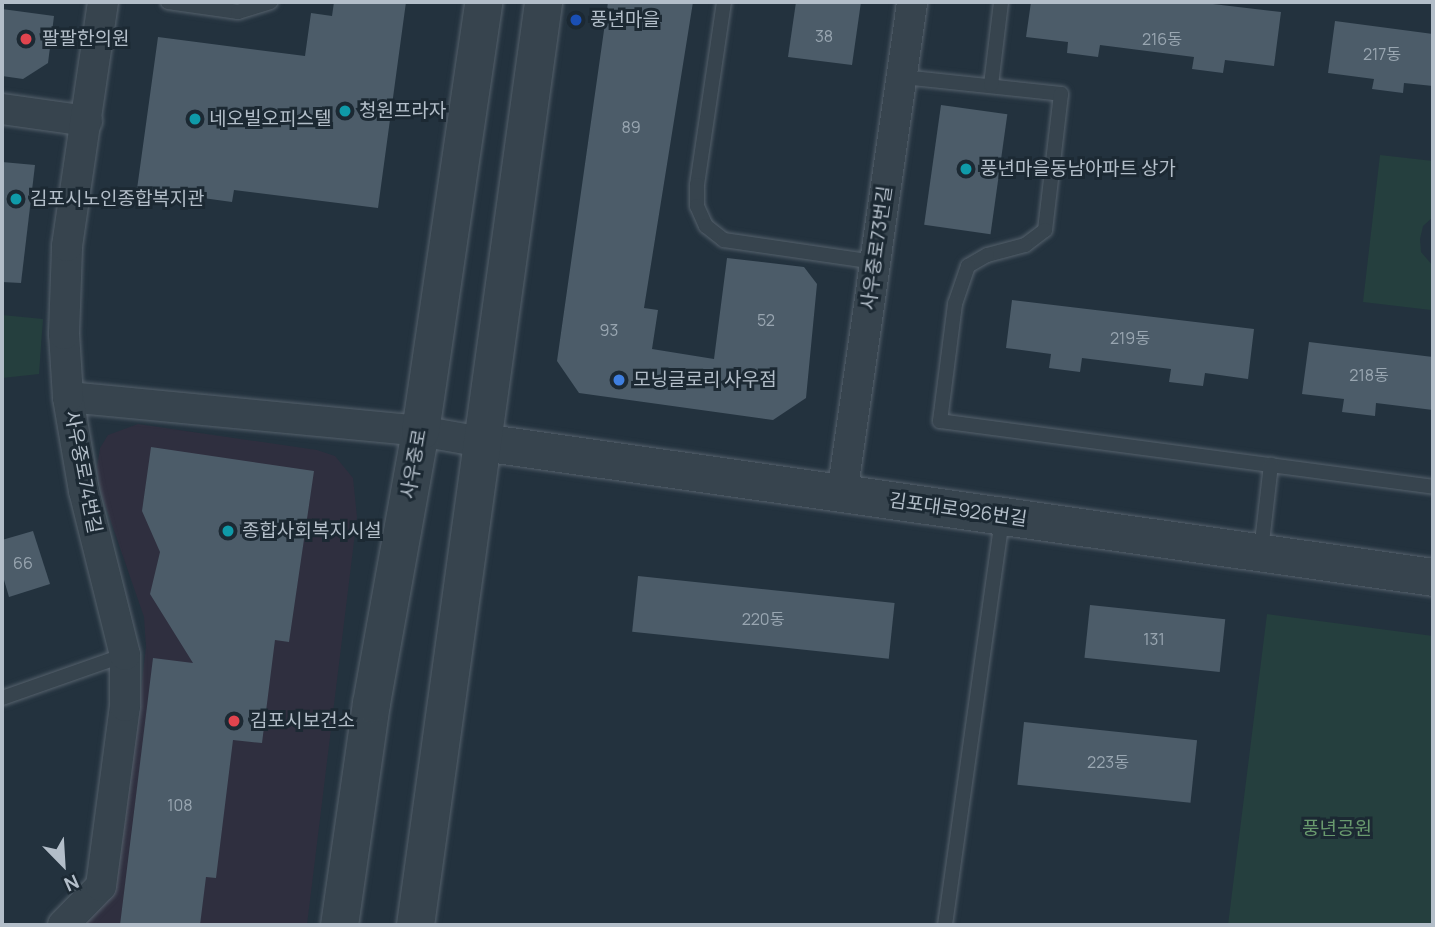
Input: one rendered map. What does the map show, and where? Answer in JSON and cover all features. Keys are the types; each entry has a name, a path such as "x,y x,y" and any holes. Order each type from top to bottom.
{"street":[{"name":"사우중로74번길","path":"64,925 101,886 125,706 125,655 100,565 68,397 64,334 67,246 103,2"},
{"name":"사우중로","path":"339,925 371,703 420,431 483,2"},
{"path":"415,925 543,2"},
{"name":"사우중로73번길","path":"842,495 912,2"},
{"path":"2,109 87,121"},
{"path":"68,397 420,431 482,443"},
{"name":"김포대로926번길","path":"482,443 1433,576"}],"lane":[{"path":"168,2 238,12 270,2"},
{"path":"724,2 697,185 697,206 706,226 723,240 875,262"},
{"path":"991,85 1000,2"},
{"path":"903,77 1061,94 1045,230 1025,245 987,255 968,266 955,304 940,421 1433,487"},
{"path":"1260,553 1271,465"},
{"path":"946,925 1002,516"},
{"path":"2,698 125,655"}],"shaded area":[{"name":"김포시보건소","path":"138,424 317,450 335,456 353,478 357,517 307,925 83,925 128,796 146,647 144,617 101,493 97,467 100,448 108,435"}],"green space":[{"path":"1380,155 1433,161 1433,217 1423,226 1420,239 1421,252 1433,266 1431,310 1363,302"},
{"path":"2,315 43,319 39,374 2,378"},
{"name":"풍년공원","path":"1267,614 1433,636 1433,925 1228,925"}],"building":[{"path":"334,2 406,2 378,208 234,190 232,202 137,189 158,37 305,56 311,13 332,16"},
{"path":"608,2 693,2 644,308 658,310 652,349 714,359 727,258 804,267 817,284 806,398 773,420 579,393 557,361"},
{"path":"796,2 861,2 852,65 788,57"},
{"path":"1031,2 1196,2 1281,12 1274,66 1225,60 1223,73 1192,69 1194,57 1100,45 1098,57 1067,53 1068,42 1026,37"},
{"name":"팔팔한의원","path":"2,9 54,16 48,63 23,79 2,76"},
{"path":"1335,21 1433,34 1433,86 1404,83 1403,93 1372,89 1374,79 1328,73"},
{"name":"풍년마을동남아파트 상가","path":"941,105 1007,114 991,234 924,225"},
{"name":"김포시노인종합복지관","path":"2,162 35,165 21,283 2,282"},
{"path":"1012,300 1254,329 1248,379 1205,373 1203,386 1169,382 1171,369 1082,358 1080,372 1049,368 1051,354 1006,348"},
{"path":"1309,342 1433,357 1433,410 1376,403 1375,416 1342,412 1344,399 1302,394"},
{"path":"151,447 314,471 289,642 275,640 262,743 233,740 216,878 206,877 200,925 120,925 153,658 193,663 150,594 160,552 142,511"},
{"path":"33,531 50,584 9,597 2,573 2,540"},
{"path":"638,576 895,603 889,659 632,632"},
{"path":"1090,605 1225,619 1220,672 1084,658"},
{"path":"1024,722 1197,740 1190,803 1017,785"}],"place":[{"name":"풍년마을","path":"576,20"},
{"name":"팔팔한의원","path":"26,39"},
{"name":"청원프라자","path":"345,111"},
{"name":"네오빌오피스텔","path":"195,119"},
{"name":"풍년마을동남아파트 상가","path":"966,169"},
{"name":"김포시노인종합복지관","path":"16,199"},
{"name":"모닝글로리 사우점","path":"619,380"},
{"name":"종합사회복지시설","path":"228,531"},
{"name":"김포시보건소","path":"234,721"}]}
